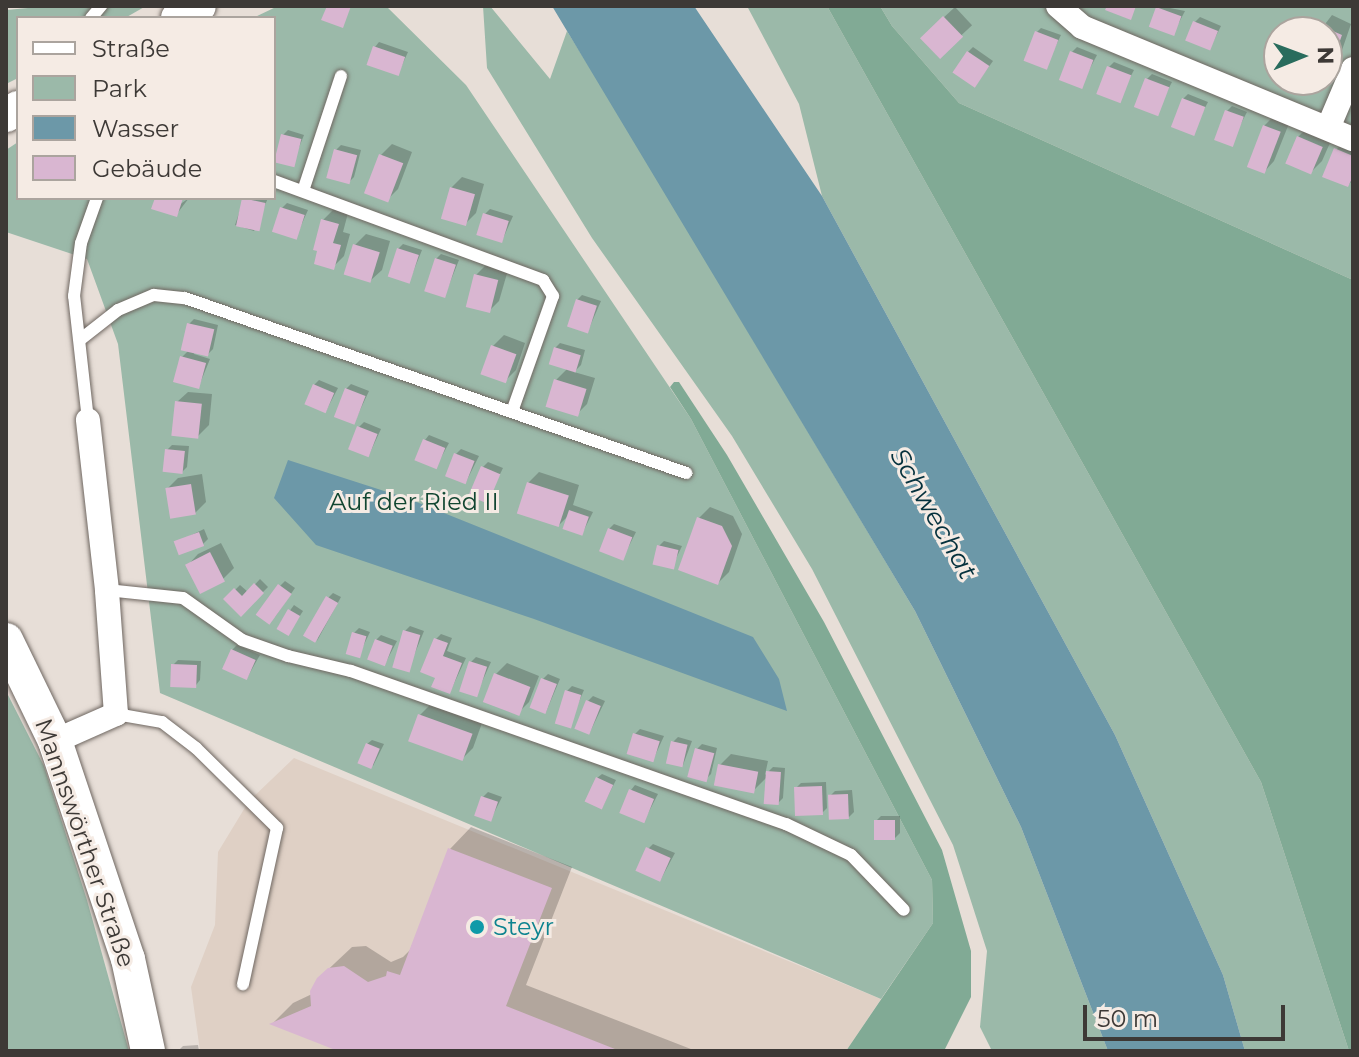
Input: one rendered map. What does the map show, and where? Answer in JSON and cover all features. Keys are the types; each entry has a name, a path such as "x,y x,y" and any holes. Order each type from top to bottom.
{"main road":[{"path":"182,16 199,6"},
{"name":"Mannswörther Straße","path":"6,640 55,741 128,959 148,1051"}],"street":[{"path":"1058,6 1082,27 1353,139"},
{"path":"1328,128 1353,69"},
{"path":"55,741 116,714 107,590 88,420"}],"lane":[{"path":"303,191 341,76"},
{"path":"276,182 543,280 553,296 512,412"},
{"path":"88,420 74,296 81,243 96,200"},
{"path":"81,339 118,310 154,295 185,298 686,473"},
{"path":"107,590 183,598 242,640 288,656 351,671 786,824 851,855 904,910"},
{"path":"116,714 162,722 196,748 277,828 243,984"}],"shaded area":[{"path":"294,758 881,999 846,1051 200,1051 191,987 215,925 218,852 249,801"}],"green space":[{"path":"50,6 146,6 128,16 16,16 16,79 6,84 6,10"},
{"name":"Auf der Ried II","path":"278,6 386,6 466,85 691,419 932,880 933,923 881,999 160,693 118,344 87,259 6,232 6,150 16,143 16,200 276,200 276,16 257,16"},
{"path":"483,6 490,6 550,79 567,31 616,110 915,611 1021,827 1108,1051 992,1051 980,1027 987,951 953,845 812,569 732,436 592,238 487,68"},
{"path":"747,6 827,6 1261,782 1349,1051 1245,1051 1223,975 1115,735 822,196 799,104"},
{"path":"827,6 880,6 892,26 959,103 1353,280 1353,1051 1349,1051 1261,782"},
{"path":"880,6 1353,6 1353,280 959,103 892,26"},
{"path":"674,382 679,382 727,455 824,622 942,850 971,951 971,997 944,1051 846,1051 933,923 932,880 691,419 670,387"},
{"path":"6,691 44,766 87,900 129,1051 6,1051"}],"water":[{"name":"Schwechat","path":"552,6 694,6 822,196 1115,735 1223,975 1245,1051 1108,1051 1021,827 915,611"},
{"path":"288,460 409,499 753,637 779,679 787,711 534,619 316,545 274,498"}],"building":[{"path":"327,6 351,6 343,28 321,20"},
{"path":"1107,6 1136,6 1131,20 1105,10"},
{"path":"1156,7 1181,16 1174,36 1149,27"},
{"path":"943,16 963,37 940,59 920,38"},
{"path":"1193,21 1218,31 1210,51 1185,40"},
{"path":"1035,31 1058,40 1047,70 1024,61"},
{"path":"373,46 405,57 399,76 366,65"},
{"path":"967,51 989,66 975,88 952,73"},
{"path":"1070,51 1093,60 1082,89 1059,80"},
{"path":"1107,66 1131,75 1121,103 1096,94"},
{"path":"1145,78 1169,87 1158,116 1134,107"},
{"path":"1182,98 1205,107 1194,136 1171,127"},
{"path":"1225,110 1244,117 1233,147 1214,140"},
{"path":"1263,125 1281,132 1265,174 1247,167"},
{"path":"281,134 301,139 294,167 276,163"},
{"path":"1297,136 1323,147 1311,175 1285,164"},
{"path":"1334,148 1353,156 1353,176 1348,187 1322,177"},
{"path":"334,149 357,155 349,184 326,178"},
{"path":"379,154 403,163 388,203 364,193"},
{"path":"450,187 475,194 466,226 441,219"},
{"path":"154,200 182,200 177,217 151,209"},
{"path":"242,200 265,203 259,231 236,226"},
{"path":"280,207 305,215 297,240 272,232"},
{"path":"483,213 509,221 502,243 476,235"},
{"path":"321,219 339,224 333,243 341,245 334,270 314,264 317,251 313,250"},
{"path":"353,244 380,252 370,283 344,275"},
{"path":"397,248 419,255 410,284 388,277"},
{"path":"435,258 456,265 445,298 424,291"},
{"path":"474,274 498,280 490,313 466,307"},
{"path":"576,299 597,306 588,333 567,327"},
{"path":"187,323 214,329 208,357 181,350"},
{"path":"491,345 516,354 506,383 480,374"},
{"path":"554,347 581,355 576,372 549,364"},
{"path":"180,356 206,363 199,389 173,382"},
{"path":"554,379 587,389 578,417 546,407"},
{"path":"313,384 334,393 326,413 304,404"},
{"path":"345,388 366,396 354,425 334,417"},
{"path":"175,401 202,404 198,439 171,436"},
{"path":"357,426 378,434 369,457 348,449"},
{"path":"423,439 445,448 437,469 414,460"},
{"path":"165,449 185,451 182,474 163,472"},
{"path":"454,453 475,461 466,484 445,476"},
{"path":"481,466 500,474 488,504 468,495"},
{"path":"527,482 569,496 559,527 517,513"},
{"path":"191,484 196,515 170,519 165,488"},
{"path":"569,510 589,517 582,536 562,529"},
{"path":"697,517 722,526 732,546 718,585 678,570"},
{"path":"608,528 632,537 623,561 599,551"},
{"path":"199,532 204,546 179,555 174,541"},
{"path":"657,545 678,550 674,569 653,564"},
{"path":"210,552 225,581 200,594 185,565"},
{"path":"254,583 264,593 241,617 223,599 234,588 242,596"},
{"path":"278,584 292,594 269,625 256,615"},
{"path":"326,596 338,603 315,643 303,636"},
{"path":"288,609 300,616 289,636 276,629"},
{"path":"403,630 420,635 410,672 392,667"},
{"path":"352,632 366,636 360,658 346,654"},
{"path":"434,638 448,643 443,656 462,663 450,694 431,687 435,678 420,672"},
{"path":"375,639 393,646 385,666 367,660"},
{"path":"231,649 256,660 247,680 222,669"},
{"path":"469,661 487,667 477,697 459,691"},
{"path":"171,664 197,665 196,688 170,687"},
{"path":"494,673 530,687 519,716 483,702"},
{"path":"541,678 557,684 545,714 530,708"},
{"path":"565,690 581,695 571,728 555,723"},
{"path":"586,700 601,706 589,735 574,729"},
{"path":"418,714 473,734 463,761 408,741"},
{"path":"633,733 660,741 653,762 627,754"},
{"path":"671,741 688,745 682,767 666,763"},
{"path":"366,743 380,749 371,769 357,763"},
{"path":"695,748 714,753 707,782 687,777"},
{"path":"718,764 758,772 754,793 714,786"},
{"path":"766,771 781,772 779,805 764,804"},
{"path":"596,777 613,785 602,810 585,801"},
{"path":"822,786 823,815 795,816 794,787"},
{"path":"629,789 654,799 644,823 619,813"},
{"path":"848,794 849,819 829,820 828,795"},
{"path":"481,796 498,802 491,822 474,816"},
{"path":"874,820 895,820 895,840 874,840"},
{"path":"646,847 671,858 660,882 635,871"},
{"name":"Steyr","path":"448,848 552,888 506,1006 620,1051 338,1051 269,1024 311,1006 310,991 317,978 328,968 344,966 368,982 386,976 387,971 400,975"}],"place":[{"name":"Steyr","path":"477,927"}]}
